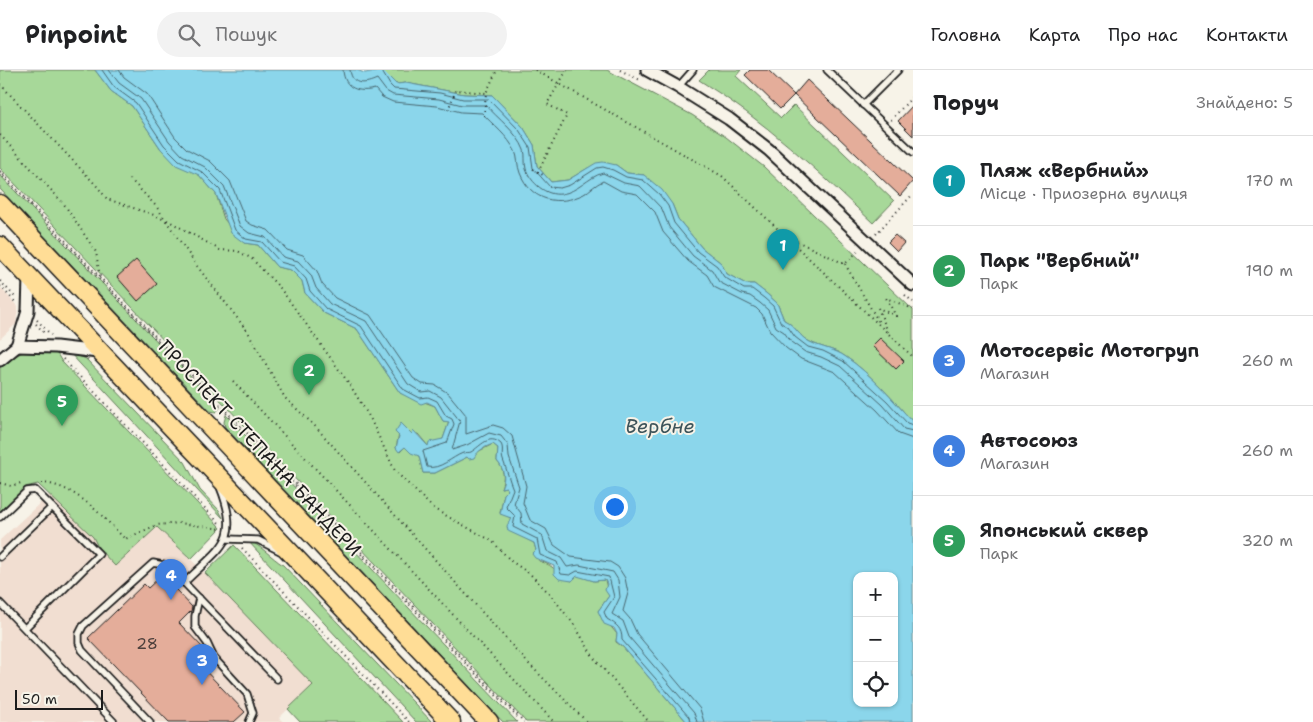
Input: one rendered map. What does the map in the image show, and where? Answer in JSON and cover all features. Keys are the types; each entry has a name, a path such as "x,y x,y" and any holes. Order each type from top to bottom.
{"main road":[{"name":"ПРОСПЕКТ СТЕПАНА БАНДЕРИ","path":"0,204 489,722"},
{"path":"0,246 98,352 451,722"}],"street":[{"path":"647,70 729,119 769,150 913,285"},
{"path":"0,360 17,346 27,315 29,278"},
{"path":"17,346 56,347 98,352"}],"lane":[{"path":"678,87 694,70"},
{"path":"827,70 913,152"},
{"path":"863,105 898,70"},
{"path":"214,474 230,519 231,539"},
{"path":"0,518 31,489 39,492 98,554 25,628"},
{"path":"0,557 52,506"},
{"path":"184,583 231,539 258,540 296,560"},
{"path":"150,722 82,650 79,643 79,634 83,626 153,563 168,566 277,679"},
{"path":"199,598 195,616 196,627 207,642 214,658 247,694 253,714 249,722"},
{"path":"0,603 114,722"}],"path":[{"path":"484,116 486,93 497,70"},
{"path":"535,70 722,176 913,357"},
{"path":"538,172 567,115 547,104 566,70"},
{"path":"620,70 646,84"},
{"path":"0,84 107,199 157,216 220,250 238,251 252,258 280,288 350,385 370,418 395,471 434,510 492,541 511,561 530,574 550,594 575,626 594,658 649,722"},
{"path":"448,110 456,90 486,93"},
{"path":"885,126 913,96"},
{"path":"0,135 64,204 96,252 101,280"},
{"path":"533,169 543,175"},
{"path":"0,172 523,722"},
{"path":"130,179 142,190 168,222 197,266 248,332 284,398 314,425 526,661 587,722"},
{"path":"874,236 913,194"},
{"path":"786,236 845,264 882,328"},
{"path":"845,264 858,250 865,256"},
{"path":"0,286 56,347 64,361 226,530 180,523 157,525 125,539 98,512 76,495 51,483 41,483"},
{"path":"899,289 913,302"},
{"path":"889,334 878,308 896,316 886,298 913,309"},
{"path":"232,381 554,722"},
{"path":"0,483 11,486 22,482 31,482"},
{"path":"231,539 409,722"}],"shaded area":[{"path":"0,287 18,307 16,324 0,339"},
{"path":"52,492 157,527 205,573 313,685 279,718 283,722 0,722 0,540"}],"green space":[{"path":"0,70 95,70 111,91 132,106 161,149 199,175 216,194 224,219 244,243 258,245 277,267 291,270 302,281 305,293 324,313 357,329 400,393 435,406 443,421 449,422 443,439 428,446 418,434 412,435 401,424 396,448 400,452 405,447 419,456 423,473 435,473 493,444 498,448 497,461 503,473 501,488 506,487 508,490 504,494 500,513 511,518 513,532 534,543 539,561 550,565 564,577 572,581 577,575 594,581 605,580 609,596 598,611 617,634 616,642 623,647 687,722 526,722 0,168"},
{"path":"382,70 607,70 692,115 726,137 764,167 913,310 913,422 864,371 837,352 806,340 784,320 777,303 767,294 754,284 746,284 727,274 721,263 702,248 678,219 672,204 644,175 627,173 616,165 588,168 568,180 551,182 537,166 534,145 523,127 492,95 464,94 406,83 396,84"},
{"path":"709,70 741,70 736,76 781,118 794,105 894,201 873,223 811,165 768,129 723,95 699,80"},
{"path":"0,175 220,408 216,412 210,411 0,189"},
{"path":"27,351 56,352 62,362 221,528 191,559 157,527 115,566 99,549 93,537 38,484 25,487 0,511 0,368 11,357"},
{"path":"68,351 86,359 185,462 200,490 219,510 223,518"},
{"path":"226,415 517,722 503,722 225,427"},
{"path":"247,540 260,547 283,565 432,722 416,722"},
{"path":"234,545 403,722 300,722 288,709 313,685 205,573"}],"water":[{"name":"Вербне","path":"95,70 356,70 365,73 382,70 396,84 406,83 464,94 492,95 523,127 534,145 537,166 551,182 568,180 596,163 603,162 616,165 627,173 644,175 662,190 672,204 678,219 702,248 721,263 727,274 746,284 754,284 767,294 777,303 784,320 806,340 837,352 864,371 913,422 913,722 687,722 616,641 617,634 614,628 604,624 598,611 609,596 605,590 607,584 605,580 594,581 577,576 572,581 559,579 554,574 554,566 535,558 532,554 536,550 534,543 508,531 507,526 511,518 500,514 504,494 508,490 506,487 501,488 504,477 503,470 497,461 498,448 493,444 490,445 480,451 474,458 469,459 467,457 435,473 423,473 419,456 411,453 405,447 399,452 396,448 399,436 395,432 401,423 412,434 413,430 428,446 429,442 443,439 449,422 443,421 435,406 427,402 421,404 400,393 357,329 324,313 305,293 302,281 291,270 277,267 258,245 244,243 231,233 216,194 199,175 176,165 161,149 132,106 111,91"}],"building":[{"path":"750,70 768,70 794,95 780,109 745,75"},
{"path":"807,80 913,181 900,196 794,95"},
{"path":"913,105 913,136 898,121"},
{"path":"895,235 904,243 897,251 888,242"},
{"path":"136,260 157,284 138,301 117,277"},
{"path":"880,338 904,361 896,369 872,346"},
{"path":"162,575 192,607 191,611 179,623 205,650 195,660 245,712 234,722 169,722 88,638 144,584 148,588"}],"place":[{"name":"Пляж «Вербний»","path":"783,270"},
{"name":"Парк \"Вербний\"","path":"309,395"},
{"name":"Японський сквер","path":"62,426"},
{"name":"Автосоюз","path":"171,600"},
{"name":"Мотосервіс Мотогруп","path":"202,685"}]}
